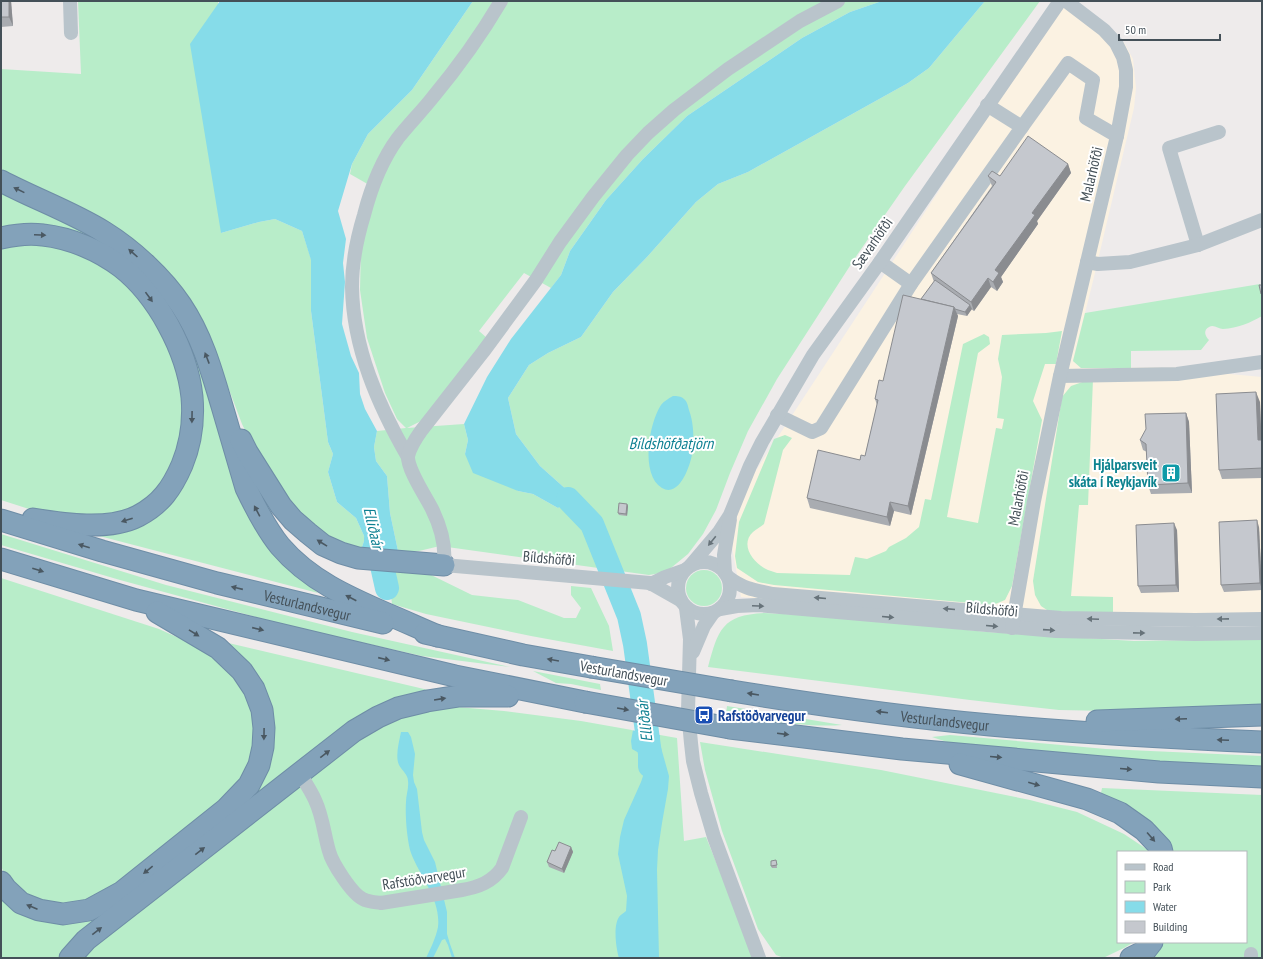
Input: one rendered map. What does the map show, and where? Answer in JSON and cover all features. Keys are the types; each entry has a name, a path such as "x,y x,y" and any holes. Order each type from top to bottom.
{"highway":[{"path":"1,181 105,232 128,249 166,285 181,305 198,336 219,395 246,488 265,525 280,546 316,579 335,590 358,602 438,636"},
{"path":"1,238 14,235 42,235 72,241 97,252 120,267 141,286 170,329 180,349 188,375 192,396 193,419 190,441 176,478 169,491 155,505 137,516 119,522 68,524 1,514"},
{"path":"219,395 247,452 281,506 308,534 323,545 341,553 358,558 444,565"},
{"name":"Vesturlandsvegur","path":"1,520 102,551 217,583 438,636 523,655 591,667 825,706 990,724 1125,735 1262,742"},
{"path":"1,559 136,600 455,676 548,696 730,728 902,749 1159,772 1262,777"},
{"path":"1,882 6,889 21,903 39,910 63,914 89,910 122,892 226,809 249,785 259,764 263,747 264,728 262,710 254,689 242,671 218,648 136,600"},
{"path":"70,958 86,940 354,731 378,717 398,708 427,701 459,696 548,696"},
{"path":"990,724 1262,715"},
{"path":"902,749 1026,781 1087,799 1120,813 1144,830 1161,848 1162,851"},
{"path":"1131,958 1145,951 1151,943"}],"street":[{"path":"70,1 71,33"},
{"path":"444,565 444,542 440,526 415,479 408,457 375,391 360,349 354,320 352,286 360,229 369,196 383,162 398,139 451,75 483,32 501,1"},
{"path":"408,457 414,441 421,431 484,352 536,280 560,242 627,155 648,133 674,110 728,69 800,21 838,1"},
{"name":"Sævarhöfði","path":"688,567 719,532 730,515 750,466 777,415 813,356 880,262 1060,1"},
{"name":"Malarhöfði","path":"1012,628 1034,501 1060,376 1117,136 1126,87 1126,70 1123,57 1116,43 1104,30 1066,1"},
{"path":"777,415 812,432 821,428 911,284 1068,63 1093,80 1086,118 1117,136"},
{"path":"987,105 1022,127"},
{"path":"1198,245 1169,148 1219,132"},
{"path":"1087,262 1098,264 1130,262 1198,245 1262,220"},
{"path":"880,262 911,284"},
{"path":"1060,376 1177,374 1262,362"},
{"name":"Sævarhöfði","path":"727,575 724,555 730,515"},
{"name":"Bíldshöfði","path":"651,584 698,562 706,562 713,563 720,567 727,575 744,587 773,594 1062,618 1118,620 1262,619"},
{"name":"Bíldshöfði","path":"444,565 651,584 683,604 692,612 706,615 737,606 758,605 1056,631 1195,634 1262,633"},
{"path":"688,567 680,576 677,592 683,604 690,639 688,711 690,743 701,793 714,837 759,958"},
{"path":"690,660 704,626 725,604 728,598 730,584 727,575"},
{"name":"Rafstöðvarvegur","path":"300,774 315,800 324,825 329,853 353,890 363,899 371,902 381,903 473,888 492,880 502,868 521,817"}],"shaded area":[{"path":"1063,1 1108,25 1125,44 1133,59 1136,88 1134,108 1073,361 1081,368 1194,367 1219,373 1262,377 1262,625 908,612 741,597 732,547 740,495"}],"green space":[{"path":"78,1 220,1 218,2 221,233 275,219 302,231 311,259 311,311 328,442 333,454 328,472 337,502 356,518 365,538 362,547 349,551 307,528 263,467 242,424 207,331 189,298 160,266 1,172 1,69 81,74"},
{"path":"473,1 882,1 850,12 802,38 687,116 643,159 606,200 570,251 561,275 551,288 524,273 479,331 487,338 421,421 407,428 464,424 468,440 465,454 518,491 533,494 558,508 568,491 540,466 516,434 508,398 529,365 548,353 581,337 613,292 647,257 696,202 718,184 748,172 908,83 929,68 985,1 1040,1 905,186 857,255 777,379 748,431 716,510 703,534 688,554 666,572 649,575 440,546 419,551 398,551 390,513 387,476 376,461 374,447 377,431 406,428 397,419 385,393 367,338 360,290 361,245 378,190 350,174 352,164 368,134 412,90"},
{"path":"1,189 66,218 120,252 173,306 196,349 289,569 318,593 80,531 121,531 185,481 185,348 110,253 1,232"},
{"path":"1,244 63,244 103,260 152,310 174,351 186,395 187,435 173,473 151,499 127,513 64,518 1,500"},
{"path":"1260,284 1262,316 1234,328 1223,329 1213,326 1207,328 1205,333 1209,340 1201,350 1131,351 1131,368 1081,368 1073,361 1085,313"},
{"path":"1062,331 1056,364 1045,364 1033,401 1042,420 1012,586 1005,600 993,605 774,585 758,582 737,568 735,556 739,522 774,439 785,435 792,438 783,450 764,524 753,532 747,543 753,559 763,567 777,573 850,575 855,557 867,559 886,551 889,547 906,538 919,527 925,499 931,500 963,344 984,334 989,337 990,344 978,353 947,517 978,523 996,428 1002,429 1004,419 997,418 1002,377 998,359 1002,335"},
{"path":"1093,379 1088,505 1079,505 1071,596 1113,597 1113,615 1050,612 1041,606 1035,595 1033,581 1062,397 1071,386"},
{"path":"1,534 166,585 352,632 510,667 422,656 289,626 120,580 1,545"},
{"path":"708,570 717,575 721,581 721,595 717,601 708,606 700,606 691,601 687,595 686,584 691,575 697,571"},
{"path":"388,571 423,571 472,595 518,600 564,618 576,618 581,608 571,595 571,586 591,588 609,626 613,651 531,636 426,614 392,604"},
{"path":"1,578 159,629 201,648 237,677 253,704 255,744 242,784 102,898 76,908 42,905 7,880 1,866"},
{"path":"764,613 844,617 987,632 1134,641 1262,639 1262,710 1213,713 1059,710 708,667 719,634 730,621 750,614"},
{"path":"220,641 441,693 397,703 62,958 1,958 1,892 91,917 243,803 269,710 261,678"},
{"path":"533,671 600,684 601,690 571,684 556,683"},
{"path":"727,706 842,725 828,726 799,724 726,715"},
{"path":"457,707 504,711 581,721 677,738 684,841 706,837 755,958 81,958 89,948 366,731 411,712"},
{"path":"950,735 1106,749 1262,756 1262,768 1106,760 953,744 932,737"},
{"path":"700,742 881,770 1030,800 1077,812 1124,834 1148,851 1117,851 1117,943 1132,943 1103,958 784,958 776,955 758,929 722,831 705,770"},
{"path":"1102,788 1262,795 1262,958 1144,958 1156,950 1162,943 1247,943 1247,851 1170,851 1100,798"}],"water":[{"path":"220,1 473,1 412,90 368,134 352,164 338,211 346,239 343,263 345,282 342,324 351,356 359,373 360,394 365,409 377,431 374,447 376,461 387,476 390,513 398,551 362,547 365,538 356,518 337,502 328,472 333,454 328,442 311,311 311,260 302,231 275,219 221,233 190,44"},
{"path":"882,1 985,1 929,68 908,83 748,172 718,184 696,202 647,257 613,292 581,337 548,353 529,365 508,398 516,434 540,466 568,491 568,499 558,508 533,494 518,491 473,473 465,454 468,440 464,424 487,377 511,339 561,275 570,251 606,200 643,159 687,116 802,38 850,12"},
{"name":"Bíldshöfðatjörn","path":"673,396 682,397 687,402 692,423 693,441 691,460 685,476 675,488 669,490 662,488 655,481 651,472 649,461 649,448 650,436 657,413 661,405"},
{"path":"633,730 660,735 660,744 669,776 658,850 659,958 619,958 616,943 617,921 626,911 627,896 618,854 620,837 624,820 645,770 639,753 632,749 631,741"},
{"path":"401,732 408,732 411,737 415,754 413,775 417,789 422,832 424,840 435,862 447,912 447,934 455,958 452,958 445,939 442,940 433,958 426,958 436,935 438,917 429,888 411,853 407,835 406,799 408,779 399,765 397,757"}],"pier":[{"path":"633,728 660,733 662,735 631,730"}],"building":[{"path":"1,1 9,1 9,17 1,17"},
{"path":"1028,136 1068,164 1032,213 1035,215 995,270 999,273 993,282 988,278 971,302 931,273 996,182 988,176 992,171 1000,176"},
{"path":"935,280 970,305 965,312 955,309 954,307 921,299"},
{"path":"1259,285 1262,285 1262,294 1261,294"},
{"path":"903,295 954,307 908,506 890,502 887,517 807,498 818,450 860,460 861,455 865,456 878,400 875,399 879,380 883,381"},
{"path":"1256,392 1258,440 1262,440 1262,468 1219,470 1216,394"},
{"name":"Hjálparsveit skáta í Reykjavík","path":"1186,413 1188,483 1148,485 1146,444 1140,440 1146,429 1145,414"},
{"path":"619,503 627,504 626,514 618,513"},
{"path":"1257,520 1260,583 1221,585 1219,522"},
{"path":"1174,523 1176,585 1138,586 1136,525"},
{"path":"559,842 571,847 562,869 547,862 552,850 555,851"},
{"path":"776,860 777,865 771,866 771,861"}],"waterway":[{"name":"Elliðaár","path":"568,499 592,524 629,616 635,644 650,754 650,766"},
{"name":"Elliðaár","path":"376,539 387,588"}],"place":[{"name":"Hjálparsveit skáta í Reykjavík","path":"1171,473"},
{"name":"Rafstöðvarvegur","path":"704,715"}]}
